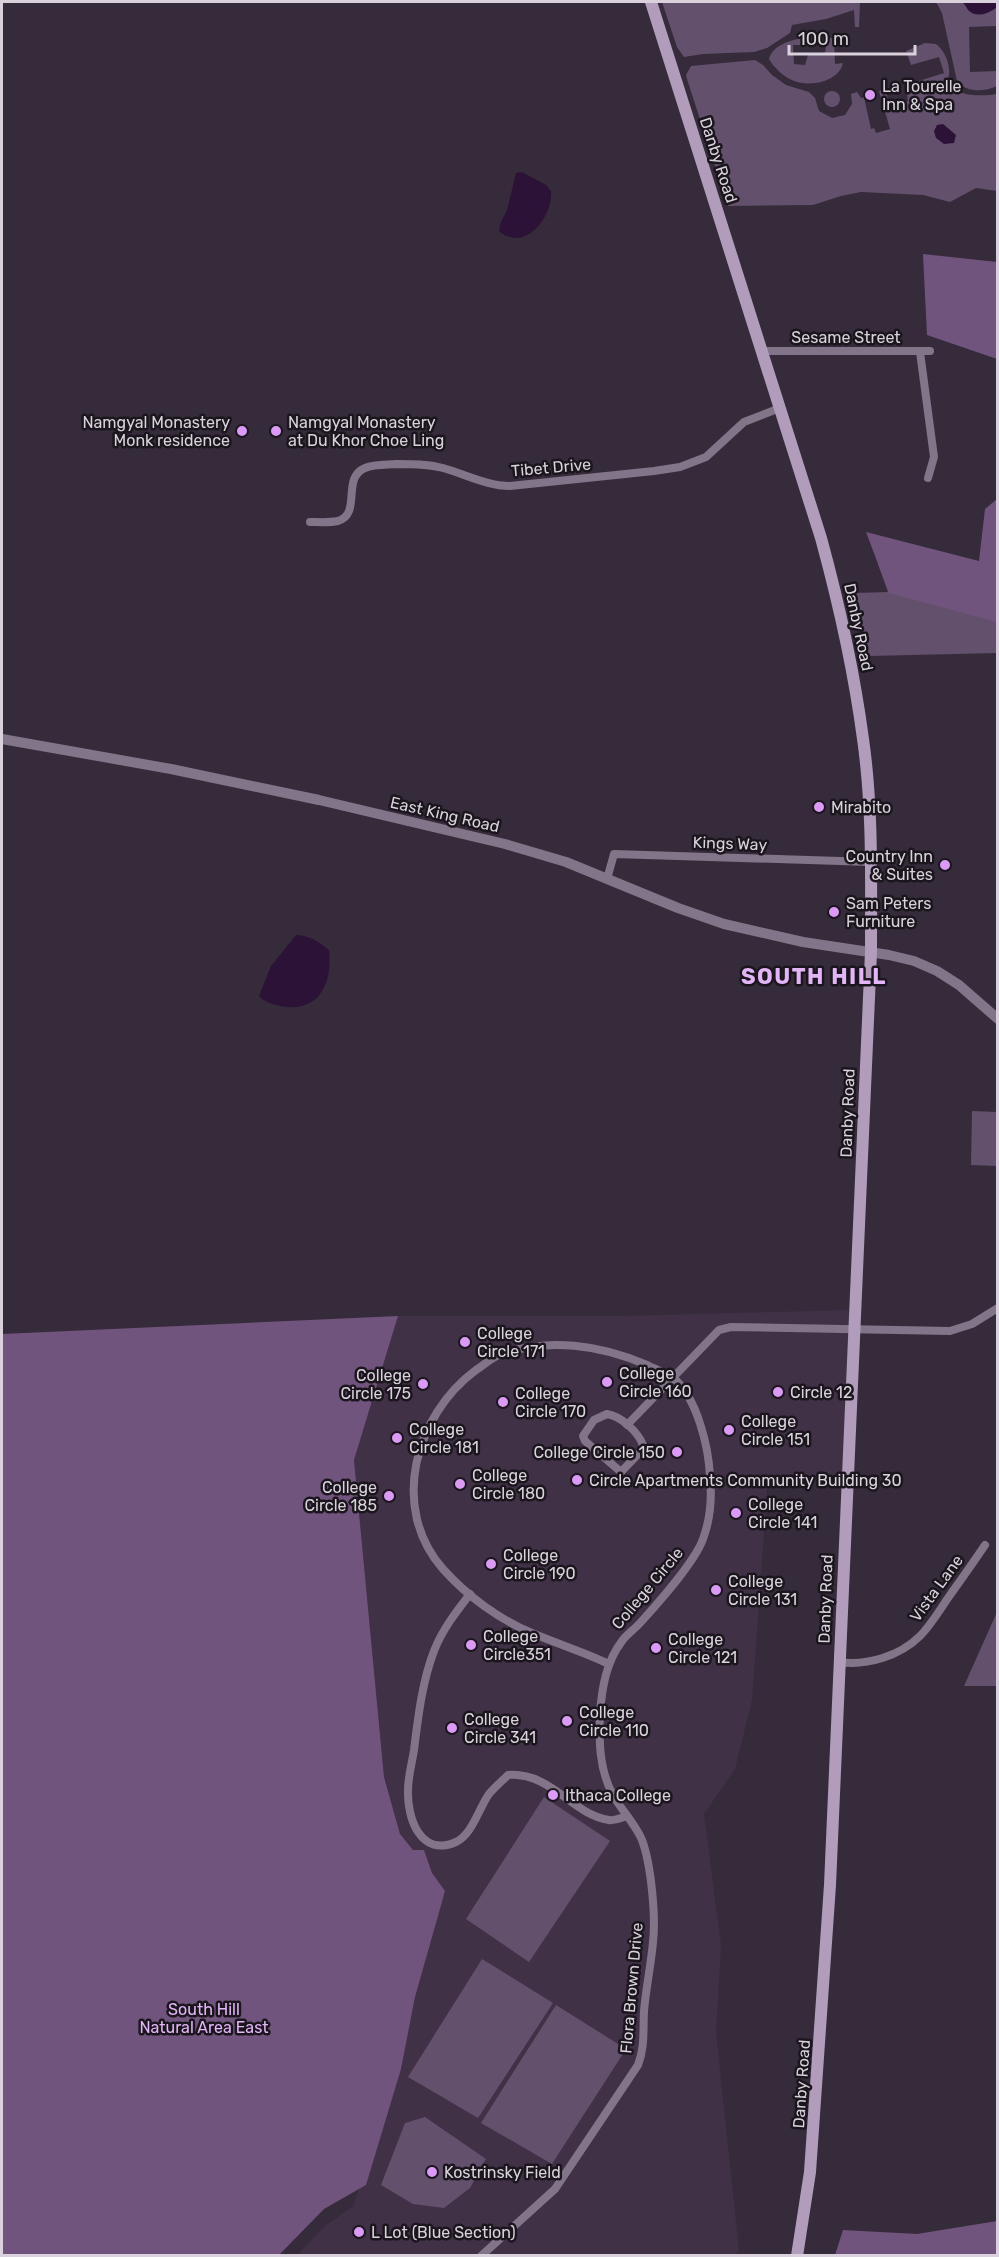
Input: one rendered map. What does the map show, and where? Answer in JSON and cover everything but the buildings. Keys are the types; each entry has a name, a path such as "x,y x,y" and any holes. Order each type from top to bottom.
{"main road":[{"name":"Danby Road","path":"651,2 821,538 843,618 864,739 871,862 871,952 830,1885 810,2172 797,2256"}],"street":[{"name":"Sesame Street","path":"762,351 925,351 934,457 928,478"},
{"name":"Tibet Drive","path":"310,522 338,521 344,518 349,512 353,480 357,473 372,466 400,464 435,466 493,484 510,486 654,471 694,463 716,449 744,422 780,408"},
{"name":"East King Road","path":"2,739 171,769 319,800 505,844 566,862 724,924 803,942 904,958 937,971 959,985 998,1019"},
{"name":"Kings Way","path":"607,879 614,854 871,862"},
{"path":"627,1425 718,1330 731,1327 950,1331 972,1324 998,1308"},
{"path":"609,1664 577,1649 531,1633 498,1616 442,1568 422,1536 413,1499 415,1463 425,1434 441,1403 465,1378 497,1355 539,1346 584,1346 622,1355 672,1377"},
{"name":"College Circle","path":"627,1816 611,1792 601,1763 599,1736 602,1687 609,1664 622,1641 664,1596 703,1542 710,1510 711,1478 700,1422 687,1396 672,1377"},
{"path":"600,1415 614,1415 627,1425 643,1445 643,1449 621,1472 585,1441 584,1436 586,1430 600,1415"},
{"name":"Vista Lane","path":"839,1662 855,1663 880,1658 901,1650 914,1641 927,1628 985,1545"},
{"path":"470,1594 442,1632 433,1653 421,1706 408,1791 414,1826 421,1837 428,1843 441,1845 457,1842 467,1831 488,1795 508,1775 524,1774 537,1779 595,1816 611,1821 627,1816"},
{"name":"Flora Brown Drive","path":"481,2256 555,2189 638,2065 642,2054 644,2014 654,1940 645,1851 640,1835 627,1816"}],"shaded area":[{"path":"662,2 860,2 859,27 855,27 854,10 826,19 792,25 790,33 767,48 754,52 684,57 677,47"},
{"path":"936,2 997,2 997,26 969,27 970,72 997,71 997,86 976,90 966,88 957,81 942,13"},
{"path":"962,2 997,2 997,7 979,15 971,13"},
{"path":"827,37 834,39 835,64 843,63 836,75 830,79 815,83 794,81 780,72 769,59 778,47 802,38 804,45 793,45 794,64 805,65 808,55 825,54"},
{"path":"925,43 936,44 942,50 949,65 949,82 958,91 971,95 997,94 997,191 976,188 950,202 923,195 861,192 813,205 728,206 687,79 686,75 691,66 755,60 786,85 809,92 815,98 819,111 832,118 845,115 852,104 851,94 857,92 861,98 864,97 871,129 874,128 876,133 890,129 879,91 885,89 891,107 908,101 906,85 944,73 939,57 911,65 906,51"},
{"path":"832,91 840,99 832,107 824,99"},
{"path":"943,124 956,135 954,143 944,144 936,138 934,131 937,125"},
{"path":"522,172 546,185 551,191 550,201 547,212 535,229 518,238 508,237 499,231 500,224 507,210 516,173"},
{"path":"997,561 997,653 869,656 855,593 888,592 878,564"},
{"path":"296,935 314,940 329,950 330,962 325,985 313,1001 304,1005 280,1006 263,1000 259,996 271,966"},
{"path":"972,1111 997,1112 997,1166 971,1165"},
{"name":"Ithaca College","path":"855,1310 847,1478 768,1476 752,1700 735,1769 704,1814 721,1945 716,2033 739,2250 735,2256 296,2256 324,2227 353,2206 401,2069 415,1997 432,1873 424,1850 413,1850 400,1834 384,1777 354,1460 398,1316 619,1316"},
{"path":"997,1612 997,1686 964,1686"},
{"path":"544,1797 610,1841 529,1962 466,1919"},
{"path":"482,1959 553,2003 478,2118 408,2077"},
{"path":"556,2005 626,2049 552,2164 481,2123"},
{"name":"Kostrinsky Field","path":"425,2117 486,2159 470,2188 444,2208 413,2204 381,2185 405,2123"}],"green space":[{"path":"923,254 997,262 997,359 927,335"},
{"path":"997,499 997,622 889,593 866,532 979,561 985,509"},
{"name":"South Hill Natural Area East","path":"398,1316 354,1460 384,1777 400,1834 413,1850 424,1850 432,1873 445,1891 415,1997 401,2069 366,2185 324,2209 279,2255 2,2255 2,1334"},
{"path":"997,2221 997,2255 835,2255 843,2230 917,2234"}],"place":[{"name":"La Tourelle Inn & Spa","path":"870,95"},
{"name":"Namgyal Monastery Monk residence","path":"242,431"},
{"name":"Namgyal Monastery at Du Khor Choe Ling","path":"276,431"},
{"name":"Mirabito","path":"819,807"},
{"name":"Country Inn & Suites","path":"945,865"},
{"name":"Sam Peters Furniture","path":"834,912"},
{"name":"College Circle 171","path":"465,1342"},
{"name":"College Circle 160","path":"607,1382"},
{"name":"College Circle 175","path":"423,1384"},
{"name":"Circle 12","path":"778,1392"},
{"name":"College Circle 170","path":"503,1402"},
{"name":"College Circle 151","path":"729,1430"},
{"name":"College Circle 181","path":"397,1438"},
{"name":"College Circle 150","path":"677,1452"},
{"name":"Circle Apartments Community Building 30","path":"577,1480"},
{"name":"College Circle 180","path":"460,1484"},
{"name":"College Circle 185","path":"389,1496"},
{"name":"College Circle 141","path":"736,1513"},
{"name":"College Circle 190","path":"491,1564"},
{"name":"College Circle 131","path":"716,1590"},
{"name":"College Circle351","path":"471,1645"},
{"name":"College Circle 121","path":"656,1648"},
{"name":"College Circle 110","path":"567,1721"},
{"name":"College Circle 341","path":"452,1728"},
{"name":"Ithaca College","path":"553,1795"},
{"name":"Kostrinsky Field","path":"432,2172"},
{"name":"L Lot (Blue Section)","path":"359,2232"}],"district":[{"name":"SOUTH HILL","path":"814,976"}]}
